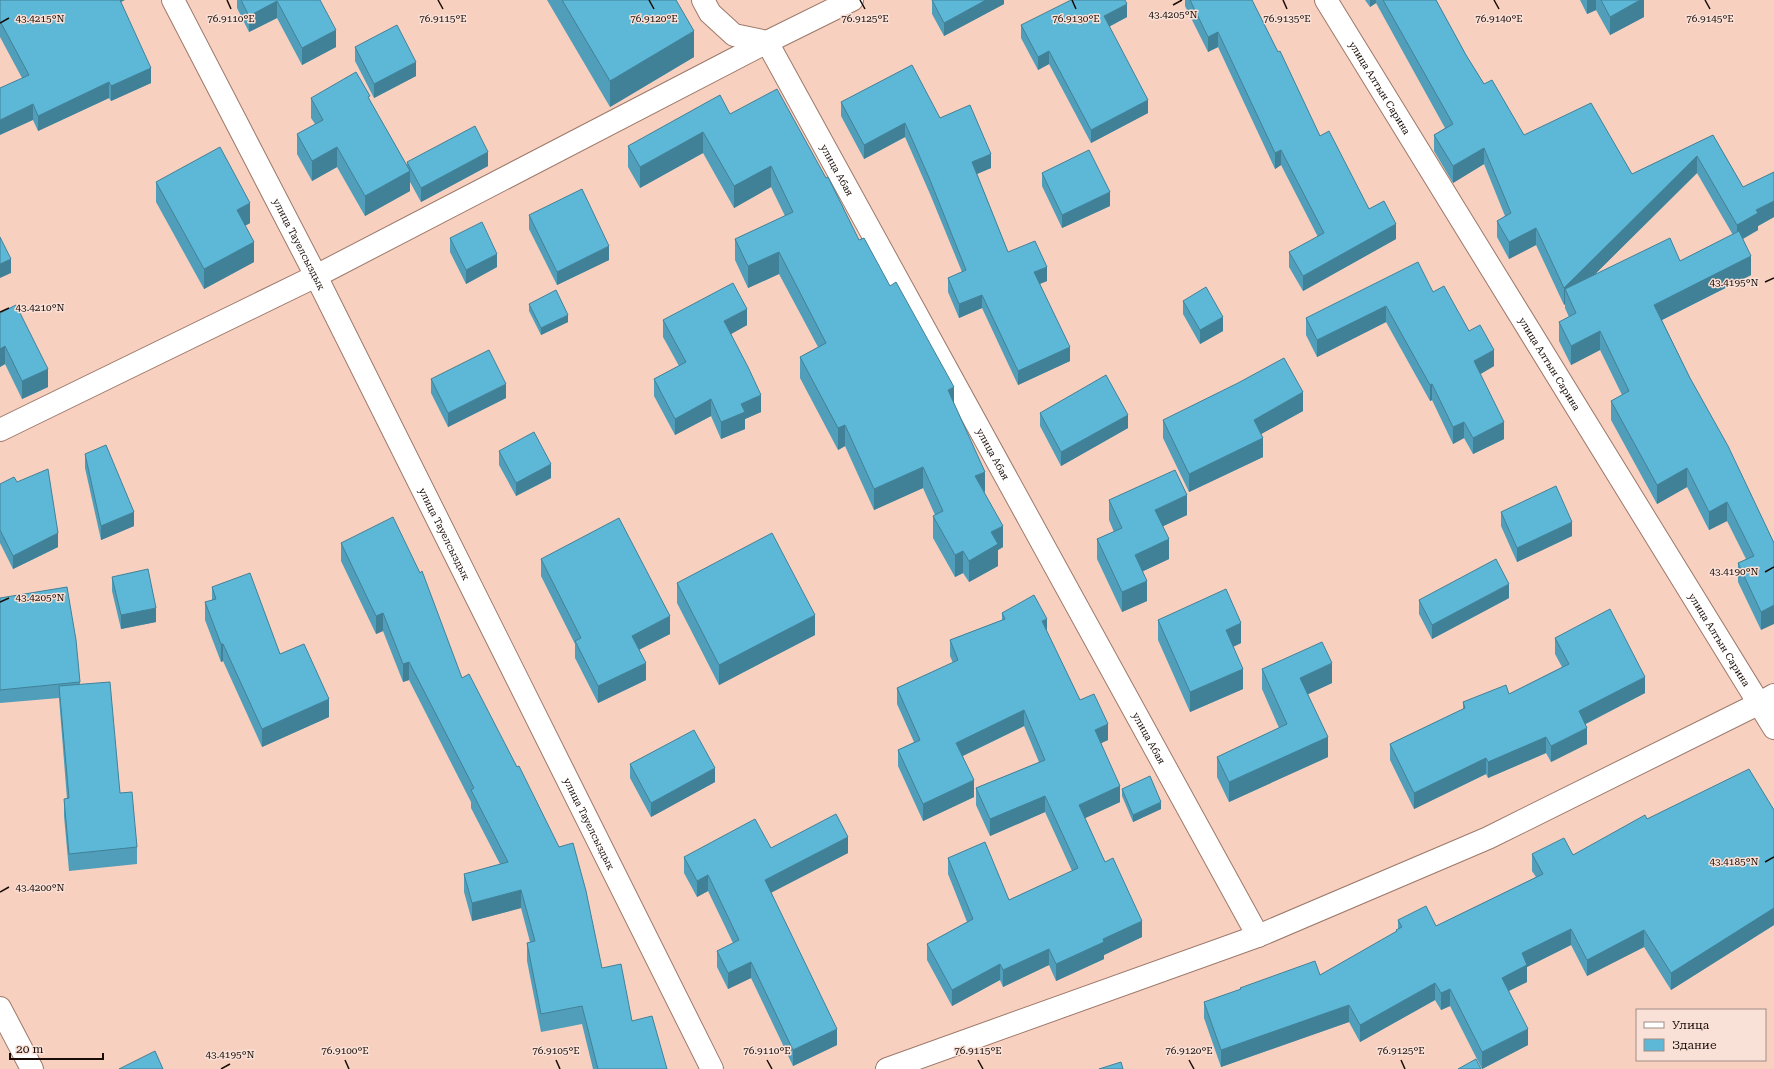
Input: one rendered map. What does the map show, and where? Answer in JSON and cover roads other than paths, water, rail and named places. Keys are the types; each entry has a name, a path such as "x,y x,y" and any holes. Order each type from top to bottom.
{"street":[{"name":"улица Тауелсыздык","path":"173,0 316,276 712,1069"},
{"path":"703,0 710,12 734,34 767,42"},
{"path":"0,430 316,276 767,42 852,0"},
{"name":"улица Алтын Сарина","path":"1326,0 1767,699 1774,728"},
{"name":"улица Абая","path":"767,42 1258,936"},
{"path":"887,1069 1258,936 1488,838 1767,699"},
{"path":"0,1008 32,1069"}]}
